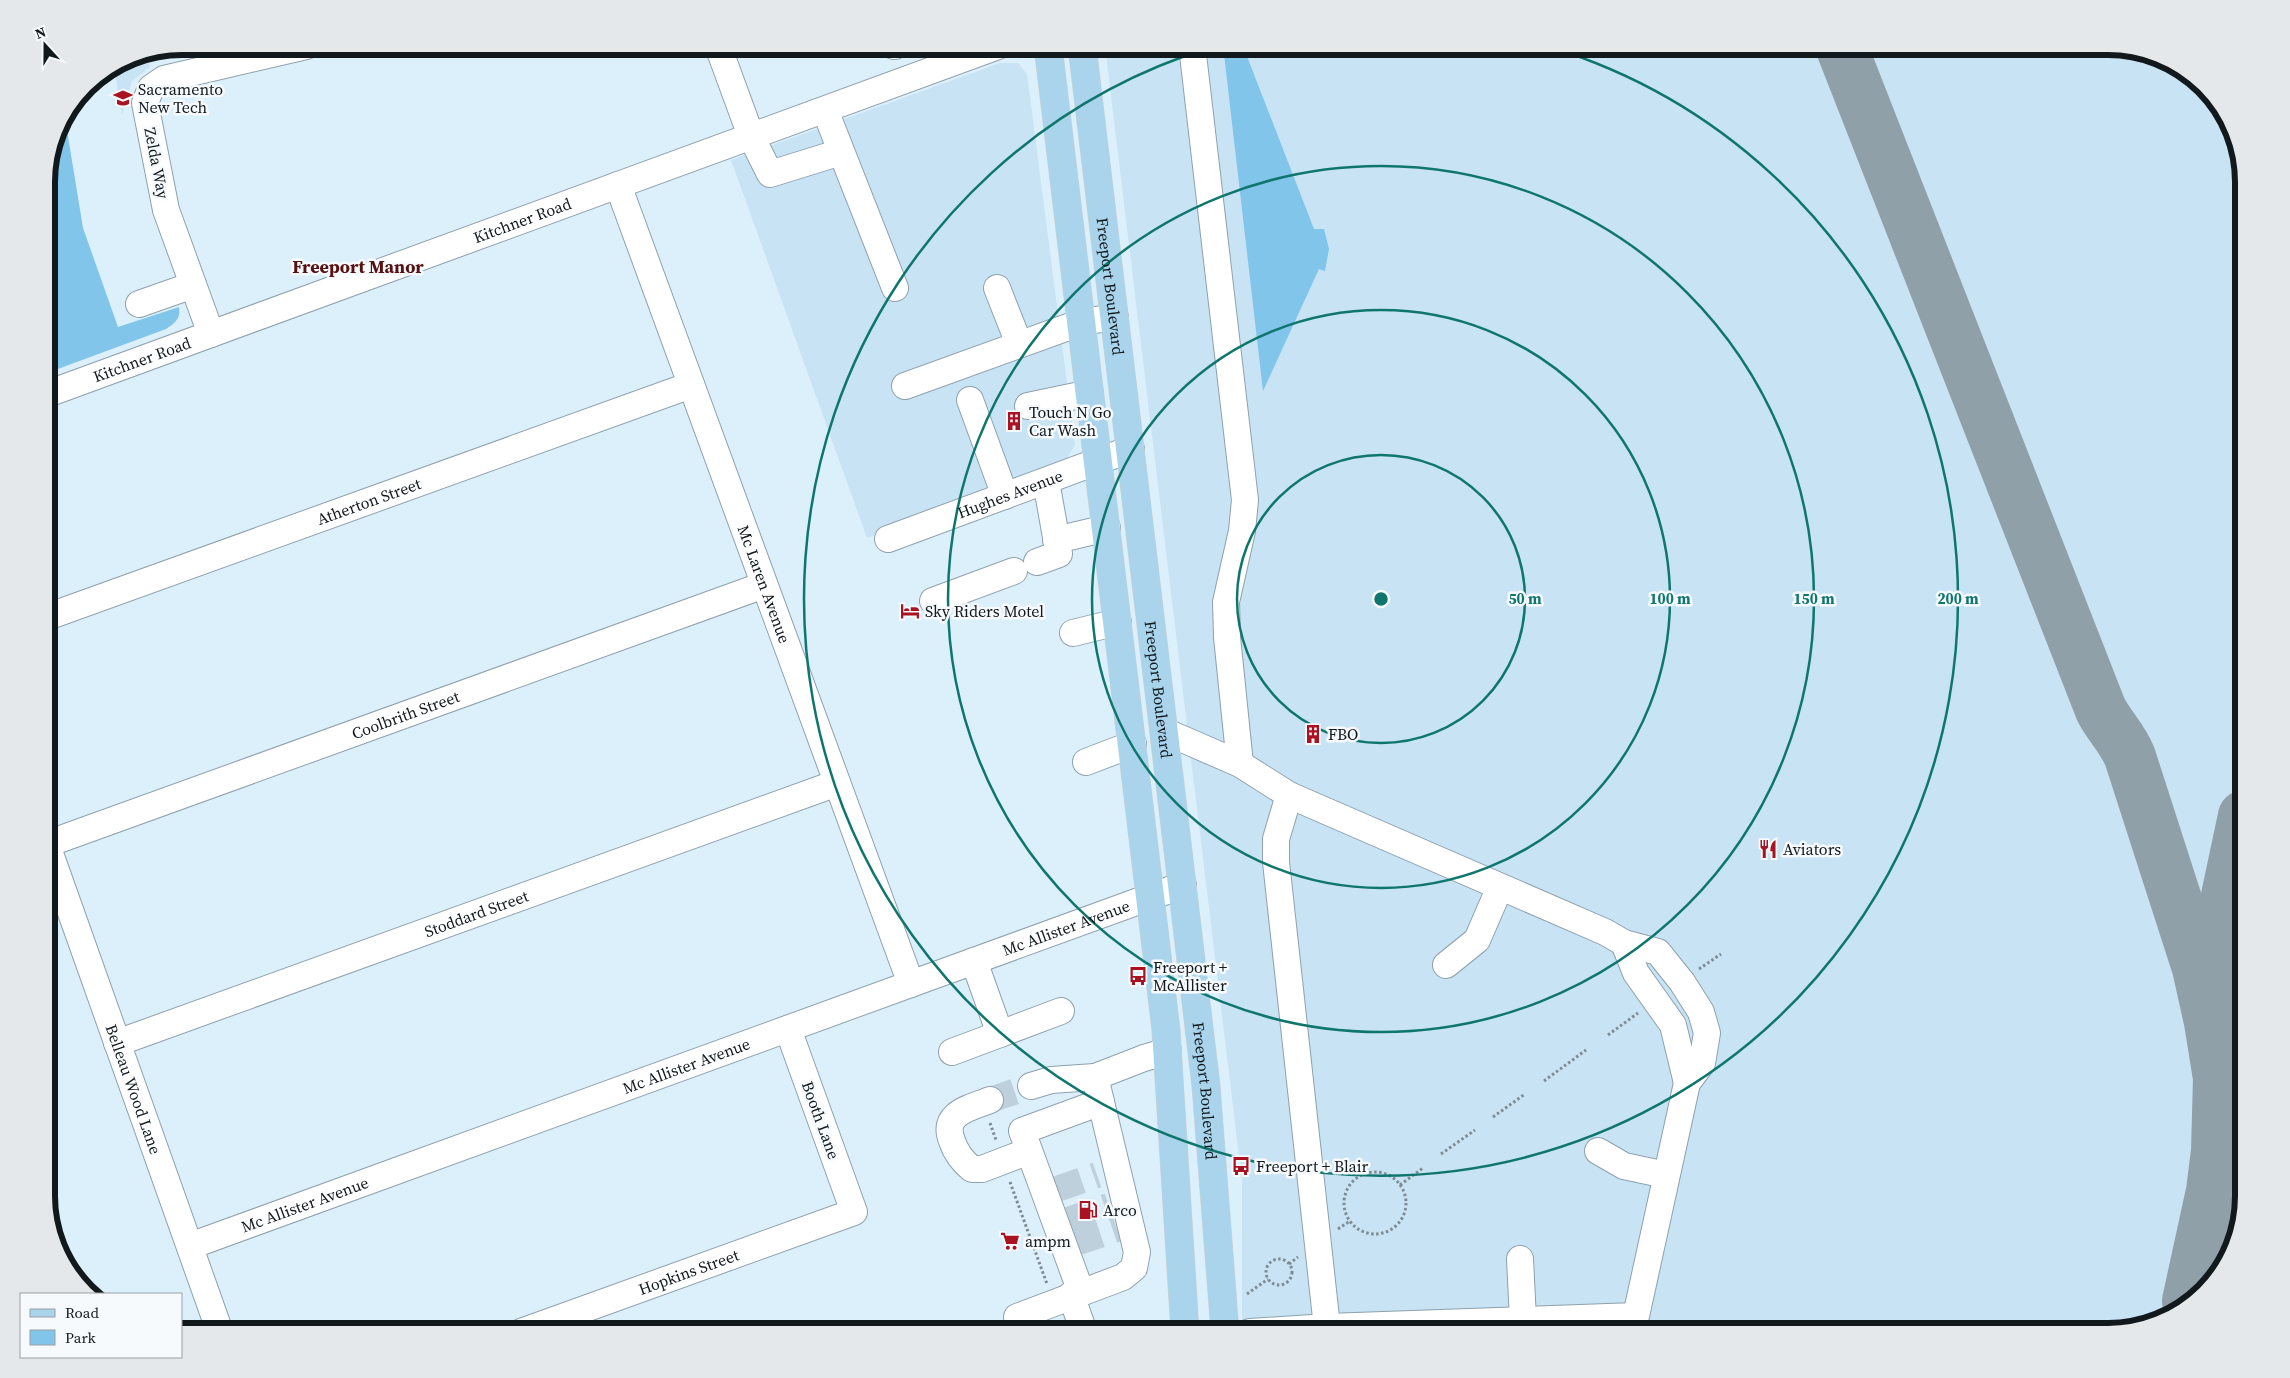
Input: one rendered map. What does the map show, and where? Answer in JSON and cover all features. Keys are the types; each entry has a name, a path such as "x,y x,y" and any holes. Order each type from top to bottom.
{"main road":[{"name":"Freeport Boulevard","path":"1049,55 1152,897 1168,1051 1184,1323"},
{"name":"Freeport Boulevard","path":"1083,55 1206,1086 1223,1323"}],"street":[{"name":"Zelda Way","path":"211,334 166,210 145,103 151,88 164,79 267,55"},
{"path":"721,55 751,136 770,174 841,152"},
{"name":"Kitchner Road","path":"55,391 825,110 953,55"},
{"path":"1193,55 1245,500 1242,531 1226,602 1227,637 1240,764"},
{"path":"825,110 895,288"},
{"name":"Mc Laren Avenue","path":"618,185 911,984"},
{"path":"139,304 193,284"},
{"path":"997,288 1019,344"},
{"path":"905,386 1082,322 1115,317"},
{"name":"Atherton Street","path":"55,614 691,385"},
{"path":"1028,406 1090,393"},
{"path":"970,400 1005,496"},
{"name":"Hughes Avenue","path":"888,540 1131,449"},
{"path":"933,601 1058,554 1046,481"},
{"path":"1056,540 1107,528"},
{"name":"Coolbrith Street","path":"55,842 764,585"},
{"path":"1073,633 1118,622"},
{"path":"1164,732 1240,764 1289,794 1605,932 1624,943 1636,973 1674,1025 1687,1083 1635,1323"},
{"path":"1086,762 1133,744"},
{"name":"Stoddard Street","path":"117,1043 837,783"},
{"path":"1289,794 1276,839 1276,862 1327,1323"},
{"name":"Belleau Wood Lane","path":"55,870 217,1323"},
{"name":"Mc Allister Avenue","path":"190,1246 1183,885"},
{"path":"1446,965 1477,940 1500,887"},
{"path":"974,961 1000,1034"},
{"path":"952,1052 1061,1011"},
{"name":"Booth Lane","path":"788,1029 854,1212"},
{"path":"1031,1086 1051,1080 1095,1077 1168,1051"},
{"path":"1016,1317 1123,1277 1134,1268 1137,1252 1120,1214 1107,1171 1101,1102 1095,1077"},
{"path":"990,1100 961,1113 949,1123 948,1132 955,1149 964,1163 972,1169 982,1168 1029,1151"},
{"path":"1082,1323 1066,1234 1051,1192 1029,1151 1022,1132 1101,1102"},
{"path":"1598,1151 1624,1166 1666,1175"},
{"name":"Hopkins Street","path":"546,1323 854,1212"},
{"path":"1520,1259 1523,1320"},
{"path":"1477,1323 1523,1320 1607,1323"}],"path":[{"path":"1698,970 1721,954"},
{"path":"1608,1035 1639,1012"},
{"path":"1544,1080 1586,1050"},
{"path":"1493,1117 1525,1094"},
{"path":"1441,1154 1474,1130"},
{"path":"1400,1185 1423,1168"},
{"path":"1369,1172 1379,1172 1389,1175 1400,1185 1406,1199 1405,1209 1402,1218 1395,1226 1377,1233 1358,1228 1350,1221 1346,1212 1346,1192 1360,1176 1369,1172"},
{"path":"1281,1259 1289,1264 1291,1274 1287,1282 1275,1284 1268,1279 1267,1266 1273,1260 1281,1259"},
{"path":"1247,1294 1268,1279"}],"shaded area":[{"path":"1106,55 2108,55 2141,59 2157,65 2172,72 2198,92 2222,126 2233,157 2235,174 2235,1196 2231,1229 2225,1245 2218,1260 2198,1286 2172,1306 2157,1313 2141,1319 2108,1323 1242,1323 1242,1181"},
{"name":"Sacramento New Tech","path":"148,60 150,67 132,81 122,115 115,74"},
{"path":"1000,63 1018,63 1027,74 1075,445 1062,466 867,538 731,160"}],"green space":[{"path":"1224,55 1246,55 1314,229 1324,229 1329,249 1325,271 1319,269 1263,391"},
{"path":"67,129 83,228 118,327 179,307 177,320 166,329 55,370 55,174 59,149"},
{"path":"2234,1216 2231,1229 2227,1239"}],"taxiway":[{"path":"1845,55 2101,710 2124,744 2130,757 2198,968 2210,1022 2219,1078"},
{"path":"2190,1293 2212,1191 2217,1151 2219,1078 2213,984 2214,957 2235,858"}],"tunnel":[{"path":"990,1100 1031,1086"},
{"path":"1057,1189 1097,1175"},
{"path":"1068,1220 1109,1206"},
{"path":"1076,1243 1117,1229"}],"place":[{"name":"Sacramento New Tech","path":"123,98"},
{"name":"Touch N Go Car Wash","path":"1014,421"},
{"name":"Sky Riders Motel","path":"910,611"},
{"name":"FBO","path":"1313,734"},
{"name":"Aviators","path":"1768,849"},
{"name":"Freeport + McAllister","path":"1138,976"},
{"name":"Freeport + Blair","path":"1241,1166"},
{"name":"Arco","path":"1088,1210"},
{"name":"ampm","path":"1010,1241"}],"district":[{"name":"Freeport Manor","path":"358,266"}]}
